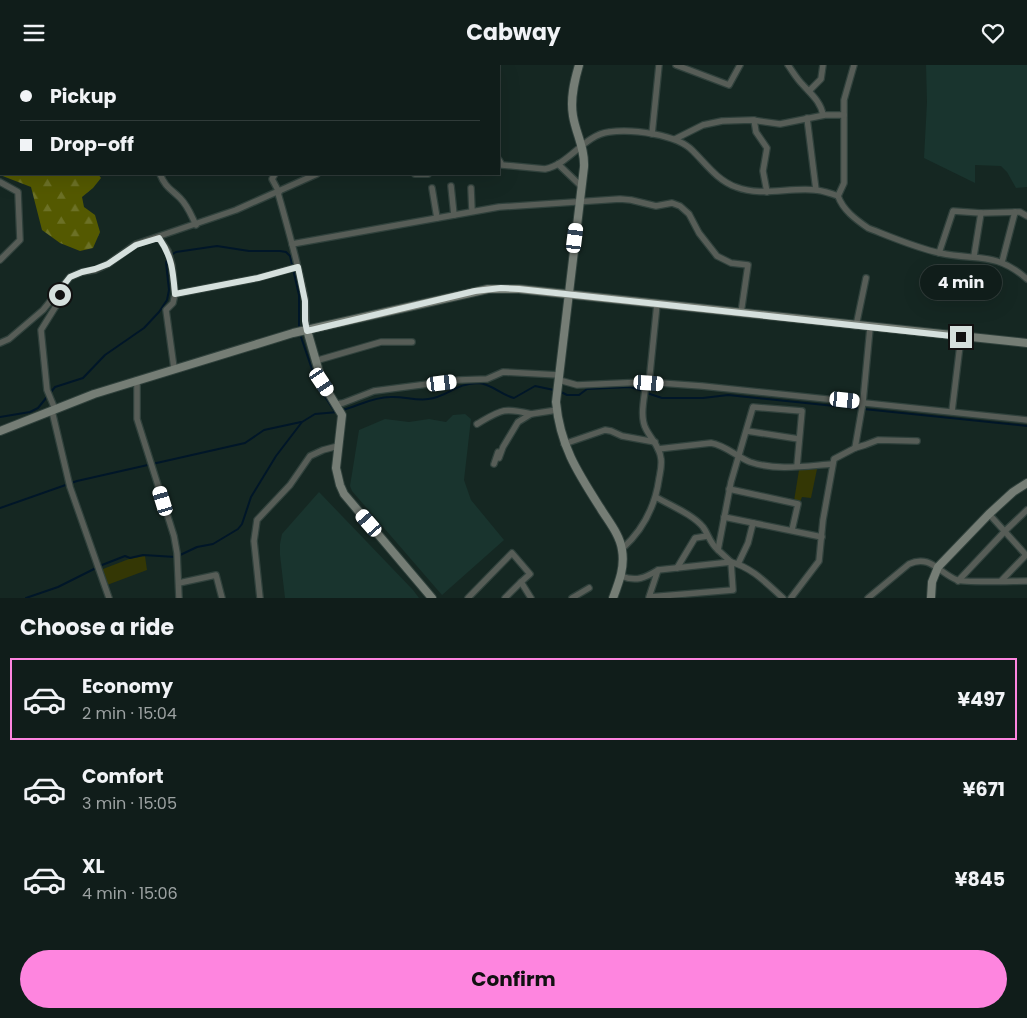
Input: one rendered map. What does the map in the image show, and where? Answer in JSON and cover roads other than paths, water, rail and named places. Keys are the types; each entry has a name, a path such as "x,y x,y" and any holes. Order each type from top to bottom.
{"street":[{"path":"579,65 572,100 574,121 585,159 558,384 557,410 564,444 580,475 616,534 622,549 621,576 613,598"},
{"path":"652,134 659,65"},
{"path":"676,65 729,85 740,65"},
{"path":"788,65 822,109 823,115"},
{"path":"809,91 821,79 823,65"},
{"path":"854,65 844,100 844,183 838,196 840,203 868,228 939,253 974,256 1002,262 1026,276"},
{"path":"676,139 703,125 722,121 754,120 780,124 823,115 844,115"},
{"path":"807,118 816,190"},
{"path":"754,120 756,131 767,148 763,171 767,191"},
{"path":"500,163 537,170 552,168 567,159 596,135 621,131 652,134 676,139 692,149 718,176 736,187 757,192 816,190 838,196"},
{"path":"558,164 582,186"},
{"path":"160,175 166,186 189,209 196,225"},
{"path":"275,175 272,179 278,192 305,301 306,331 322,382 339,409"},
{"path":"0,343 9,339 43,310 70,277 108,264 136,245 196,225 315,175"},
{"path":"0,182 18,192 20,240 0,260"},
{"path":"451,186 454,215"},
{"path":"432,188 437,218"},
{"path":"471,188 472,211"},
{"path":"292,244 499,207 631,199 656,206 672,203 680,206 689,214 698,233 717,256 731,263 748,265 741,313"},
{"path":"939,253 953,211 981,213 1020,212 1027,216"},
{"path":"1002,262 1015,212"},
{"path":"974,256 981,213"},
{"path":"159,238 168,251 172,265 175,294 173,303 166,310 174,368"},
{"path":"175,294 258,278 298,267"},
{"path":"856,326 866,277"},
{"path":"0,431 94,394 174,368 295,333 488,289 519,289 569,294 870,328 1027,343"},
{"path":"59,291 60,295 56,306 42,330 47,390 70,487 109,598"},
{"path":"622,549 645,522 656,497 661,467 658,449 645,428 644,422 644,402 657,303"},
{"path":"855,447 870,328"},
{"path":"952,411 961,337"},
{"path":"315,361 381,342 412,342"},
{"path":"432,598 344,494 340,485 336,468 339,409 343,403 374,391 460,380 487,379 503,372 558,384 648,383 952,411 1027,420"},
{"path":"137,380 137,419 174,536 177,553 179,598"},
{"path":"718,550 729,489 753,407 802,411 797,466"},
{"path":"477,424 505,410 531,414"},
{"path":"499,458 514,426 524,417 557,410"},
{"path":"564,444 605,430 622,436 655,442"},
{"path":"747,431 799,439"},
{"path":"791,598 818,565 834,459 855,447 878,439 917,441"},
{"path":"658,449 717,444 738,457 765,466 832,464"},
{"path":"260,598 254,541 257,520 290,485 310,456 338,446"},
{"path":"494,464 499,450 503,447"},
{"path":"931,598 932,582 938,567 989,514 1013,492 1027,483"},
{"path":"729,489 798,504 792,531"},
{"path":"656,497 693,519 703,528 710,543 731,562 733,590 649,597 658,570"},
{"path":"958,581 1027,510"},
{"path":"989,514 1026,554 1001,581"},
{"path":"724,517 822,537"},
{"path":"738,564 748,543 753,523"},
{"path":"677,568 695,538 707,536"},
{"path":"468,598 512,553 530,574 505,598"},
{"path":"868,598 916,561 924,561 938,567 958,581 1027,581"},
{"path":"621,576 634,580 651,575 658,570 731,562 763,578 783,598"},
{"path":"179,583 216,575 222,598"},
{"path":"521,582 531,598"},
{"path":"572,598 589,588"},
{"path":"722,591 722,598"}],"waterway":[{"path":"0,417 30,412 38,408 55,387 83,378 105,355 144,328 167,300 169,290 166,263 168,257 176,252 217,246 249,251 286,252 290,256 299,295 299,329"},
{"path":"300,334 317,384 335,412"},
{"path":"342,410 384,397 435,398 464,385 479,383 514,398 535,386 554,390"},
{"path":"559,391 567,395 579,395 587,389 630,387 643,391"},
{"path":"647,393 662,398 703,398 728,395 1027,426"},
{"path":"26,598 58,587 125,556 130,558 143,555 176,557 197,547 213,544 238,529 242,524 251,497 276,456 302,422 315,414 338,412"},
{"path":"0,508 77,481 245,443 264,430 301,422"}]}
